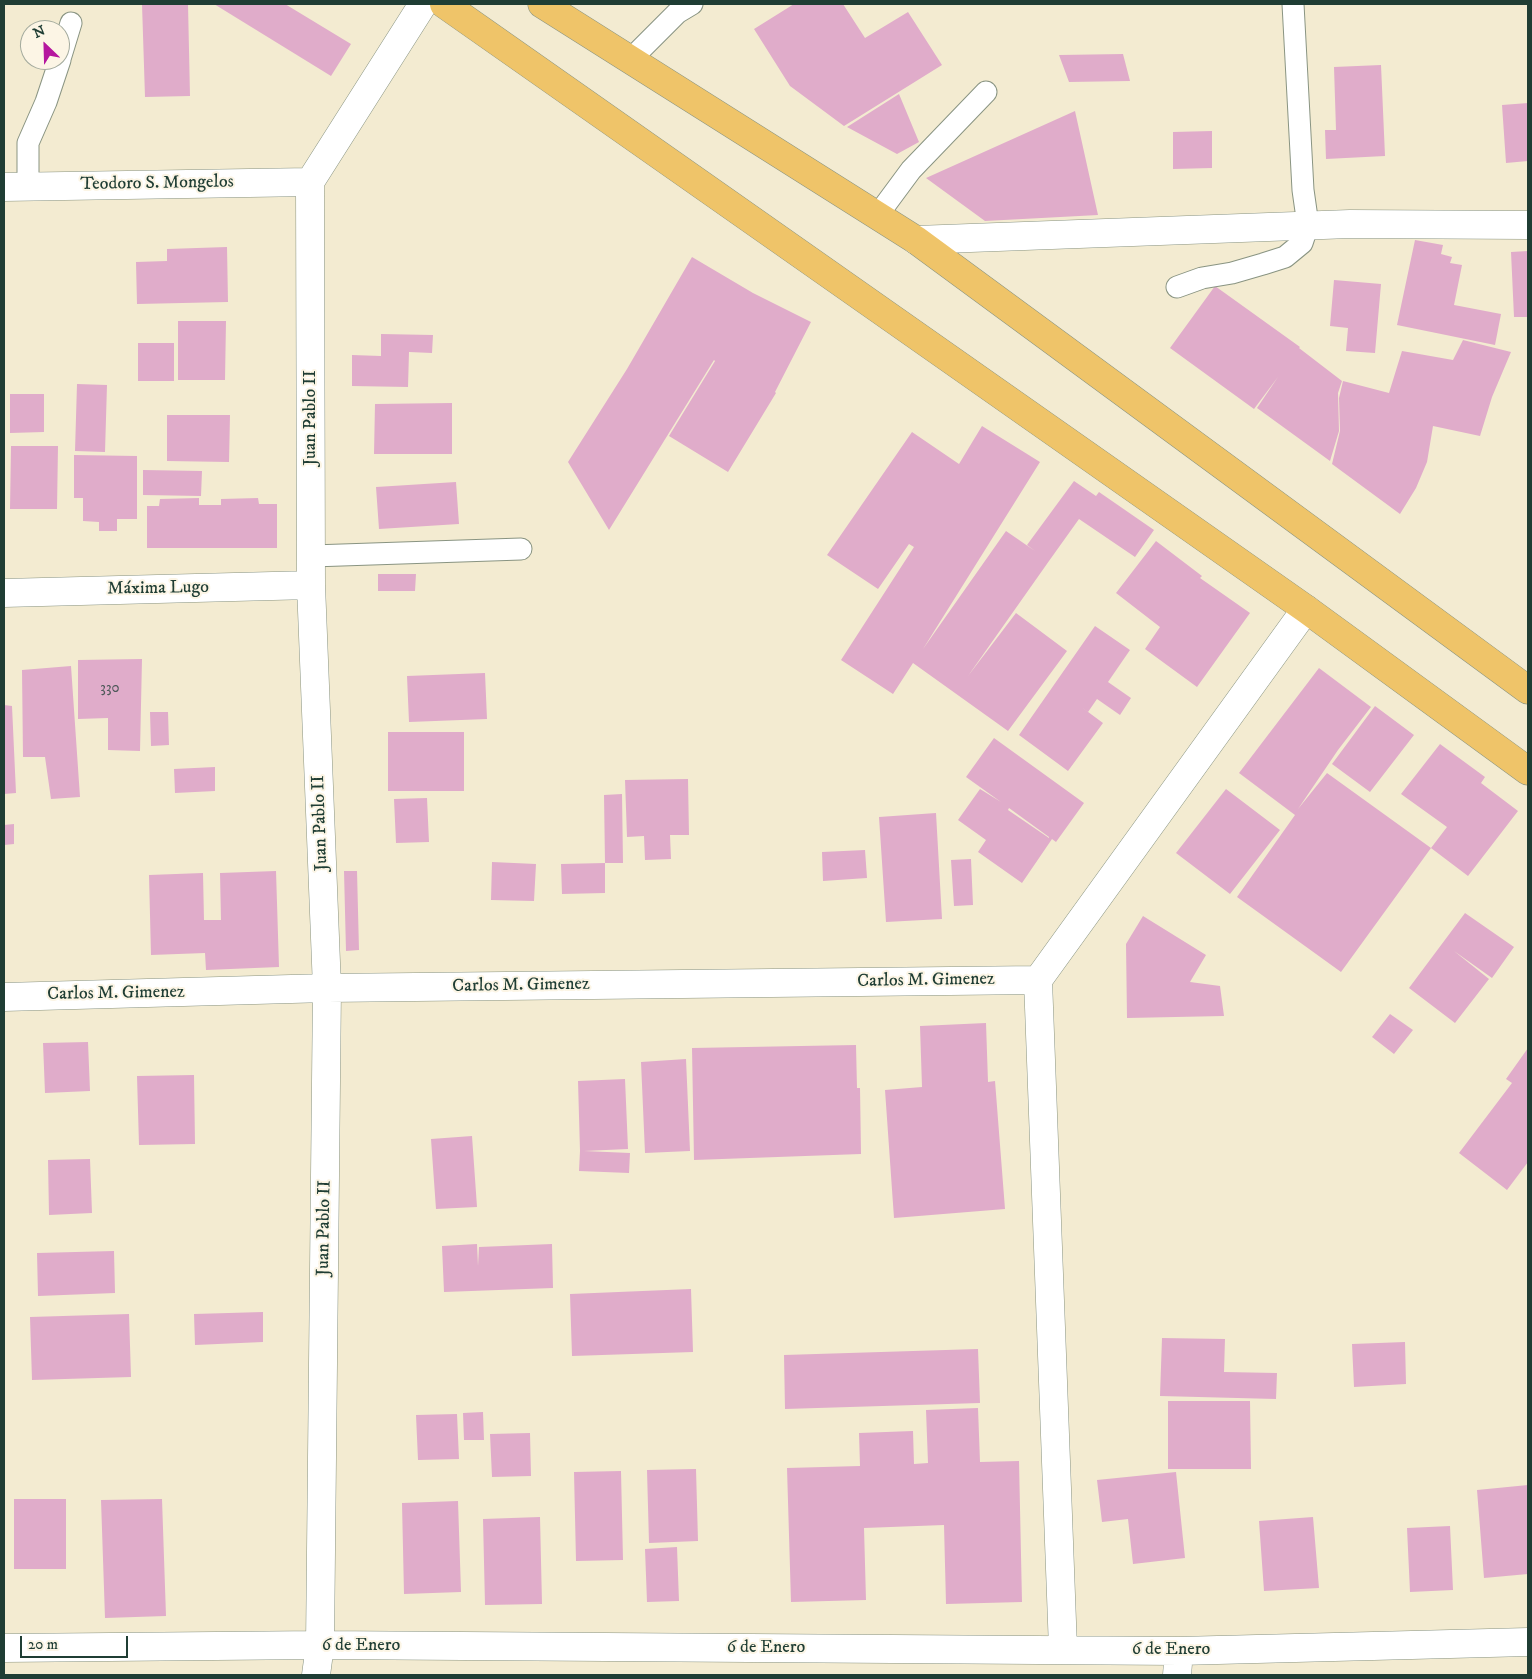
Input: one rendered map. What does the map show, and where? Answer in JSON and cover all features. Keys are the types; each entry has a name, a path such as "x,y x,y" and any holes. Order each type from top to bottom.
{"highway":[{"path":"444,4 1306,608 1528,772"},
{"path":"542,4 916,240 1528,690"}],"street":[{"path":"310,182 423,4"},
{"name":"Teodoro S. Mongelos","path":"16,187 310,182"},
{"name":"Juan Pablo II","path":"310,182 311,585 327,988 320,1645 316,1675"},
{"path":"916,240 1350,224 1528,226"},
{"name":"Máxima Lugo","path":"4,593 311,585"},
{"path":"1063,1649 1038,980 1306,608"},
{"name":"Carlos M. Gimenez","path":"4,997 327,988 1038,980"},
{"name":"6 de Enero","path":"4,1648 320,1645 1063,1649 1178,1663 1528,1642"}],"lane":[{"path":"630,60 676,13 692,4"},
{"path":"1177,287 1202,278 1232,273 1285,256 1302,243 1308,225 1303,190 1293,4"},
{"path":"16,187 28,143 46,102 56,70"},
{"path":"877,216 911,170 986,92"},
{"path":"312,556 521,549"}],"building":[{"path":"142,4 188,4 190,96 145,97"},
{"path":"214,4 285,4 351,44 331,76"},
{"path":"794,4 843,4 865,38 908,12 942,65 844,126 790,86 754,29"},
{"path":"1123,54 1130,81 1069,82 1059,55"},
{"path":"1381,65 1385,156 1326,159 1325,130 1336,130 1334,67"},
{"path":"899,94 919,142 897,154 847,127"},
{"path":"1528,103 1528,161 1506,163 1502,105"},
{"path":"1075,111 1098,215 985,221 926,178"},
{"path":"1212,131 1212,168 1173,169 1173,132"},
{"path":"1415,240 1443,245 1441,254 1452,257 1450,263 1462,265 1454,305 1501,314 1495,345 1397,325"},
{"path":"227,247 228,302 137,304 136,262 167,261 167,249"},
{"path":"1528,251 1528,317 1514,317 1511,252"},
{"path":"692,257 753,293 811,322 776,393 728,472 669,436 714,360 609,530 568,462 627,369"},
{"path":"1334,280 1381,284 1375,353 1346,351 1348,328 1330,326"},
{"path":"1215,286 1300,347 1342,381 1338,393 1339,431 1330,461 1257,408 1278,377 1254,409 1170,348"},
{"path":"178,321 226,321 225,380 178,380"},
{"path":"381,334 433,335 432,353 409,352 408,387 352,386 352,355 381,356"},
{"path":"1463,340 1511,352 1492,397 1480,436 1433,426 1427,462 1416,488 1400,514 1332,464 1340,431 1339,398 1343,381 1389,393 1402,351 1453,360"},
{"path":"138,343 174,343 174,381 138,381"},
{"path":"77,384 107,385 105,452 75,451"},
{"path":"10,394 44,394 44,432 10,433"},
{"path":"452,403 452,454 374,454 375,404"},
{"path":"167,415 230,415 229,462 167,461"},
{"path":"982,426 1040,462 923,649 1006,531 1035,551 1027,545 1074,481 1096,496 1099,492 1154,530 1135,557 1079,519 968,676 1016,613 1067,651 1008,731 913,663 893,694 841,660 914,547 909,544 878,589 827,555 912,432 959,464"},
{"path":"11,446 58,446 57,509 10,509"},
{"path":"74,455 137,456 137,519 117,519 117,531 99,531 99,522 83,521 83,498 74,498"},
{"path":"143,470 202,471 201,496 143,495"},
{"path":"456,482 459,524 379,529 376,487"},
{"path":"199,498 199,505 221,505 221,499 258,498 259,504 277,504 277,548 147,548 147,506 159,506 160,499"},
{"path":"1156,541 1202,576 1200,578 1250,613 1197,687 1145,649 1160,627 1116,593"},
{"path":"378,574 416,574 415,591 378,591"},
{"path":"1095,626 1130,650 1108,682 1131,698 1120,715 1097,699 1088,712 1103,723 1068,771 1019,735"},
{"path":"142,659 140,751 108,750 108,718 78,719 78,660"},
{"path":"71,666 80,797 51,799 45,757 23,757 22,670"},
{"path":"1319,668 1371,707 1338,750 1298,809 1327,773 1431,848 1341,972 1237,897 1295,815 1239,773"},
{"path":"485,673 487,719 409,722 407,676"},
{"path":"4,705 12,706 16,793 4,794"},
{"path":"1375,706 1414,735 1370,792 1332,764"},
{"path":"150,712 168,712 169,745 151,746"},
{"path":"388,732 464,732 464,791 388,791"},
{"path":"994,738 1084,803 1056,842 1052,839 1022,883 978,852 986,840 958,820 980,789 1001,802 966,777","holes":["1009,808 1049,837 1008,810"]},
{"path":"1440,744 1485,777 1481,783 1518,811 1468,876 1431,848 1447,827 1401,794"},
{"path":"215,767 215,791 175,793 174,769"},
{"path":"688,779 689,835 670,835 671,859 645,860 644,836 627,837 625,780"},
{"path":"1226,789 1280,830 1230,894 1176,853"},
{"path":"622,794 623,863 605,863 604,795"},
{"path":"427,798 429,842 396,843 394,799"},
{"path":"936,813 942,919 886,922 879,817"},
{"path":"14,824 14,844 4,845 4,825"},
{"path":"865,850 867,878 823,881 822,852"},
{"path":"971,859 973,905 954,906 951,860"},
{"path":"492,862 536,864 534,901 491,900"},
{"path":"605,863 605,893 562,894 561,864"},
{"path":"276,871 279,967 206,970 205,953 151,955 149,875 203,873 204,920 221,920 220,873"},
{"path":"344,871 357,871 359,950 346,951"},
{"path":"1465,913 1514,947 1492,978 1454,951 1489,979 1455,1023 1409,988"},
{"path":"1143,916 1206,955 1190,982 1220,986 1224,1016 1127,1018 1126,944"},
{"path":"1390,1014 1413,1030 1394,1054 1372,1037"},
{"path":"986,1023 988,1082 995,1081 1005,1209 894,1218 885,1090 922,1087 920,1026"},
{"path":"88,1042 90,1091 45,1093 43,1043"},
{"path":"856,1045 857,1088 860,1088 861,1154 694,1160 692,1048"},
{"path":"1528,1048 1528,1162 1507,1190 1459,1153 1512,1083 1506,1079"},
{"path":"686,1059 690,1151 645,1153 641,1062"},
{"path":"194,1075 195,1144 139,1145 137,1076"},
{"path":"625,1079 628,1149 584,1151 630,1153 629,1173 579,1171 578,1081"},
{"path":"472,1136 477,1207 436,1209 431,1139"},
{"path":"90,1159 92,1213 49,1215 48,1160"},
{"path":"477,1244 478,1266 479,1247 552,1244 553,1288 444,1292 442,1246"},
{"path":"114,1251 115,1293 38,1296 37,1253"},
{"path":"691,1289 693,1352 572,1356 570,1294"},
{"path":"263,1312 263,1342 195,1345 194,1314"},
{"path":"129,1314 131,1377 32,1380 30,1317"},
{"path":"1162,1338 1225,1339 1224,1372 1277,1373 1276,1399 1160,1396"},
{"path":"1405,1342 1406,1384 1354,1387 1352,1344"},
{"path":"978,1349 980,1403 785,1409 784,1355"},
{"path":"1168,1401 1250,1401 1251,1469 1168,1469"},
{"path":"978,1408 980,1462 1019,1461 1022,1602 946,1604 944,1525 864,1528 866,1600 791,1602 787,1468 860,1466 859,1433 913,1431 914,1464 928,1463 926,1410"},
{"path":"483,1412 484,1440 464,1440 463,1413"},
{"path":"457,1414 459,1459 418,1460 416,1415"},
{"path":"530,1433 531,1476 492,1477 490,1434"},
{"path":"696,1469 698,1541 649,1543 647,1470"},
{"path":"621,1471 623,1560 576,1561 574,1472"},
{"path":"1176,1472 1185,1558 1133,1564 1128,1519 1102,1522 1097,1480"},
{"path":"1528,1485 1528,1574 1484,1578 1477,1490"},
{"path":"14,1499 66,1499 66,1569 14,1569"},
{"path":"162,1499 166,1616 105,1618 101,1500"},
{"path":"458,1501 461,1592 404,1594 402,1503"},
{"path":"540,1517 542,1604 485,1605 483,1519"},
{"path":"1313,1517 1319,1588 1264,1591 1259,1521"},
{"path":"1450,1526 1453,1590 1410,1592 1407,1528"},
{"path":"677,1547 679,1601 647,1602 645,1549"}]}
